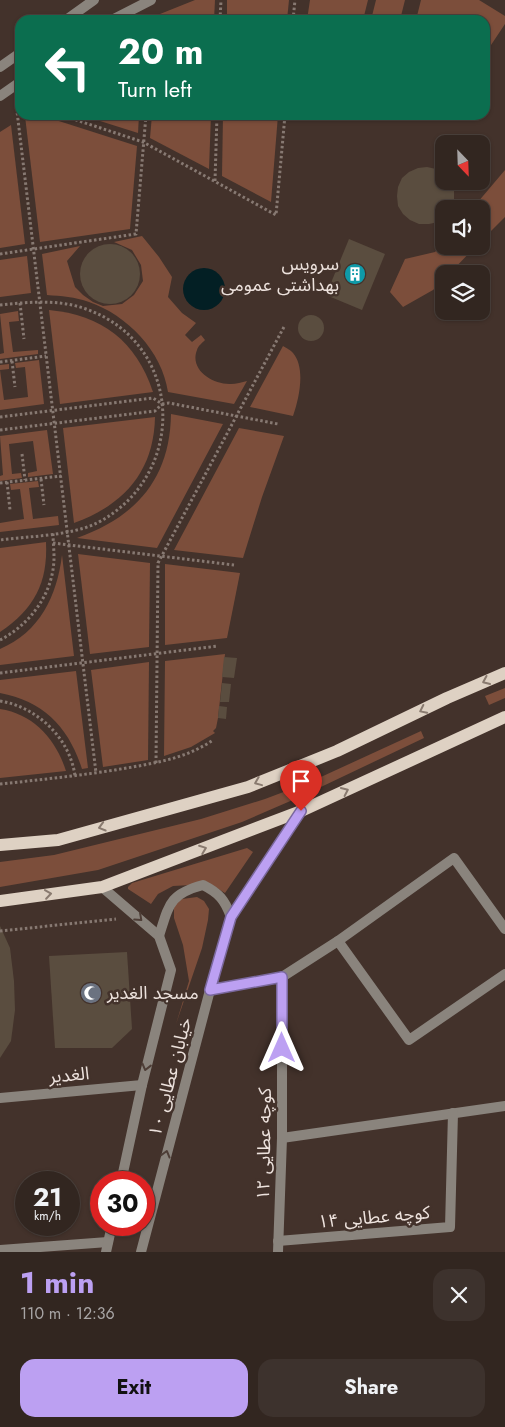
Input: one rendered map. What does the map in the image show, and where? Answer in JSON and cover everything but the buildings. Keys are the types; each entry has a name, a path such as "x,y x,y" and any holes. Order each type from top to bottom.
{"main road":[{"path":"0,845 58,840 248,787 337,751 505,673"},
{"path":"0,901 102,887 301,811 505,717"}],"street":[{"path":"73,15 94,0"},
{"path":"122,15 151,0"},
{"path":"0,67 15,56"},
{"path":"0,96 15,85"},
{"name":"خیابان عطایی ۱۰","path":"141,1252 231,917 301,811"},
{"path":"210,990 282,977 338,941 454,858 505,929"},
{"path":"158,936 170,903 180,892 203,885 215,892 227,904 231,917"},
{"name":"خیابان عطایی ۱۰","path":"102,887 158,936 171,970 142,1085 123,1171"},
{"path":"338,941 409,1040 505,974"},
{"name":"کوچه عطایی ۱۲","path":"278,1252 282,1138 282,977"},
{"name":"الغدیر","path":"0,1098 142,1085"},
{"path":"282,1138 505,1106"},
{"name":"کوچه عطایی ۱۴","path":"278,1241 450,1227 453,1113"},
{"path":"0,1250 107,1247"}],"path":[{"path":"220,15 221,0"},
{"path":"294,15 295,0"},
{"path":"21,120 46,356 96,773"},
{"path":"80,120 143,142 276,215 285,120"},
{"path":"0,254 136,234 145,120"},
{"path":"215,181 217,120"},
{"path":"0,305 40,300 86,309 119,327 145,355 154,372 160,390 163,428 152,468 142,485 113,514 95,524 67,532 0,540"},
{"path":"20,303 24,339"},
{"path":"156,763 158,564 285,325"},
{"path":"0,362 46,356"},
{"path":"12,360 15,387"},
{"path":"0,417 153,398 162,404"},
{"path":"0,430 155,411 162,404 169,403 278,424"},
{"path":"22,454 25,480"},
{"path":"0,483 61,476"},
{"path":"40,478 44,505"},
{"path":"7,482 10,510"},
{"path":"0,640 29,619 39,606 47,590 54,558 53,533"},
{"path":"53,543 234,565"},
{"path":"0,673 218,646"},
{"path":"0,701 23,708 50,726 68,753 75,776"},
{"path":"0,784 75,776 156,763 193,751 213,740"},
{"path":"0,931 138,917"}],"shaded area":[{"path":"195,0 215,0 214,15 160,14"},
{"path":"227,0 289,0 288,15 227,15"},
{"path":"310,0 368,0 364,15 308,15"},
{"path":"376,0 405,0 401,15 372,15"},
{"path":"421,0 479,0 505,16 505,24 490,46 490,15 417,15"},
{"path":"25,120 56,120 137,146 130,229 40,242"},
{"path":"97,120 139,120 138,133"},
{"path":"152,120 211,120 209,169 150,138"},
{"path":"223,120 278,120 271,202 222,176"},
{"path":"11,125 25,244 0,248 0,132"},
{"path":"505,170 505,217 490,232 490,200 480,200"},
{"path":"142,236 172,277 168,297 182,313 196,323 185,335 192,342 201,335 205,340 198,347 195,357 199,370 210,379 224,384 247,381 234,404 168,392 158,362 140,336 129,325 117,316 89,302 47,295 42,254 80,246 67,261 75,287 93,302 103,306 122,304 134,295 143,281 141,265 132,250 114,242"},
{"path":"435,252 435,255 467,255 458,265 435,265 435,288 403,307 390,292 405,259"},
{"path":"27,256 31,293 0,297 0,260"},
{"path":"49,310 85,318 101,325 114,334 127,345 137,358 153,392 60,404"},
{"path":"18,311 19,321 9,322 13,352 38,350 38,354 0,359 0,354 4,353 0,314"},
{"path":"283,346 293,353 299,367 299,393 293,416 250,407"},
{"path":"39,360 44,404 0,410 0,370 4,400 28,397 25,367 16,368 15,363"},
{"path":"9,364 9,369 0,370 0,365"},
{"path":"171,414 223,424 157,548 77,538 116,519 132,507 146,492 164,458 169,437"},
{"path":"155,417 149,454 133,484 108,506 74,523 63,428"},
{"path":"239,428 284,436 243,558 174,550"},
{"path":"47,430 53,474 28,477 28,473 37,471 33,441 9,444 12,474 21,473 22,478 0,481 0,476 3,475 0,436"},
{"path":"38,481 39,487 29,488 33,519 58,516 59,525 0,532 0,523 24,519 20,489 11,490 10,484"},
{"path":"46,542 44,570 36,594 22,614 0,632 0,548"},
{"path":"78,554 150,563 149,647 90,654"},
{"path":"62,555 74,656 0,665 0,649 26,633 44,611 56,585"},
{"path":"165,564 240,573 227,638 165,645"},
{"path":"225,654 218,718 216,728 213,731 215,733 191,747 164,756 165,661"},
{"path":"149,662 148,760 103,767 91,670"},
{"path":"76,671 88,768 82,769 70,741 53,719 30,702 0,693 0,680"},
{"path":"505,688 505,698 489,705 485,696"},
{"path":"0,709 23,716 42,730 56,749 66,771 0,778"},
{"path":"421,731 424,738 302,796 242,822 98,870 0,887 0,862 54,855 201,819 265,799 310,782"},
{"path":"247,848 253,852 225,893 210,884 173,886 158,894 151,904 128,889 132,883"},
{"path":"197,897 204,901 209,909 208,920 202,948 176,1024 189,981 183,945 174,918 174,908 177,902 182,899"}],"water":[{"path":"200,268 208,268 219,274 225,289 219,304 208,310 200,310 189,304 183,293 183,285 189,274"}],"place":[{"name":"سرویس بهداشتی عمومی","path":"355,274"},
{"name":"مسجد الغدیر","path":"91,993"}],"route":[{"path":"282,1048 282,977 210,990 231,917 301,811"}]}
